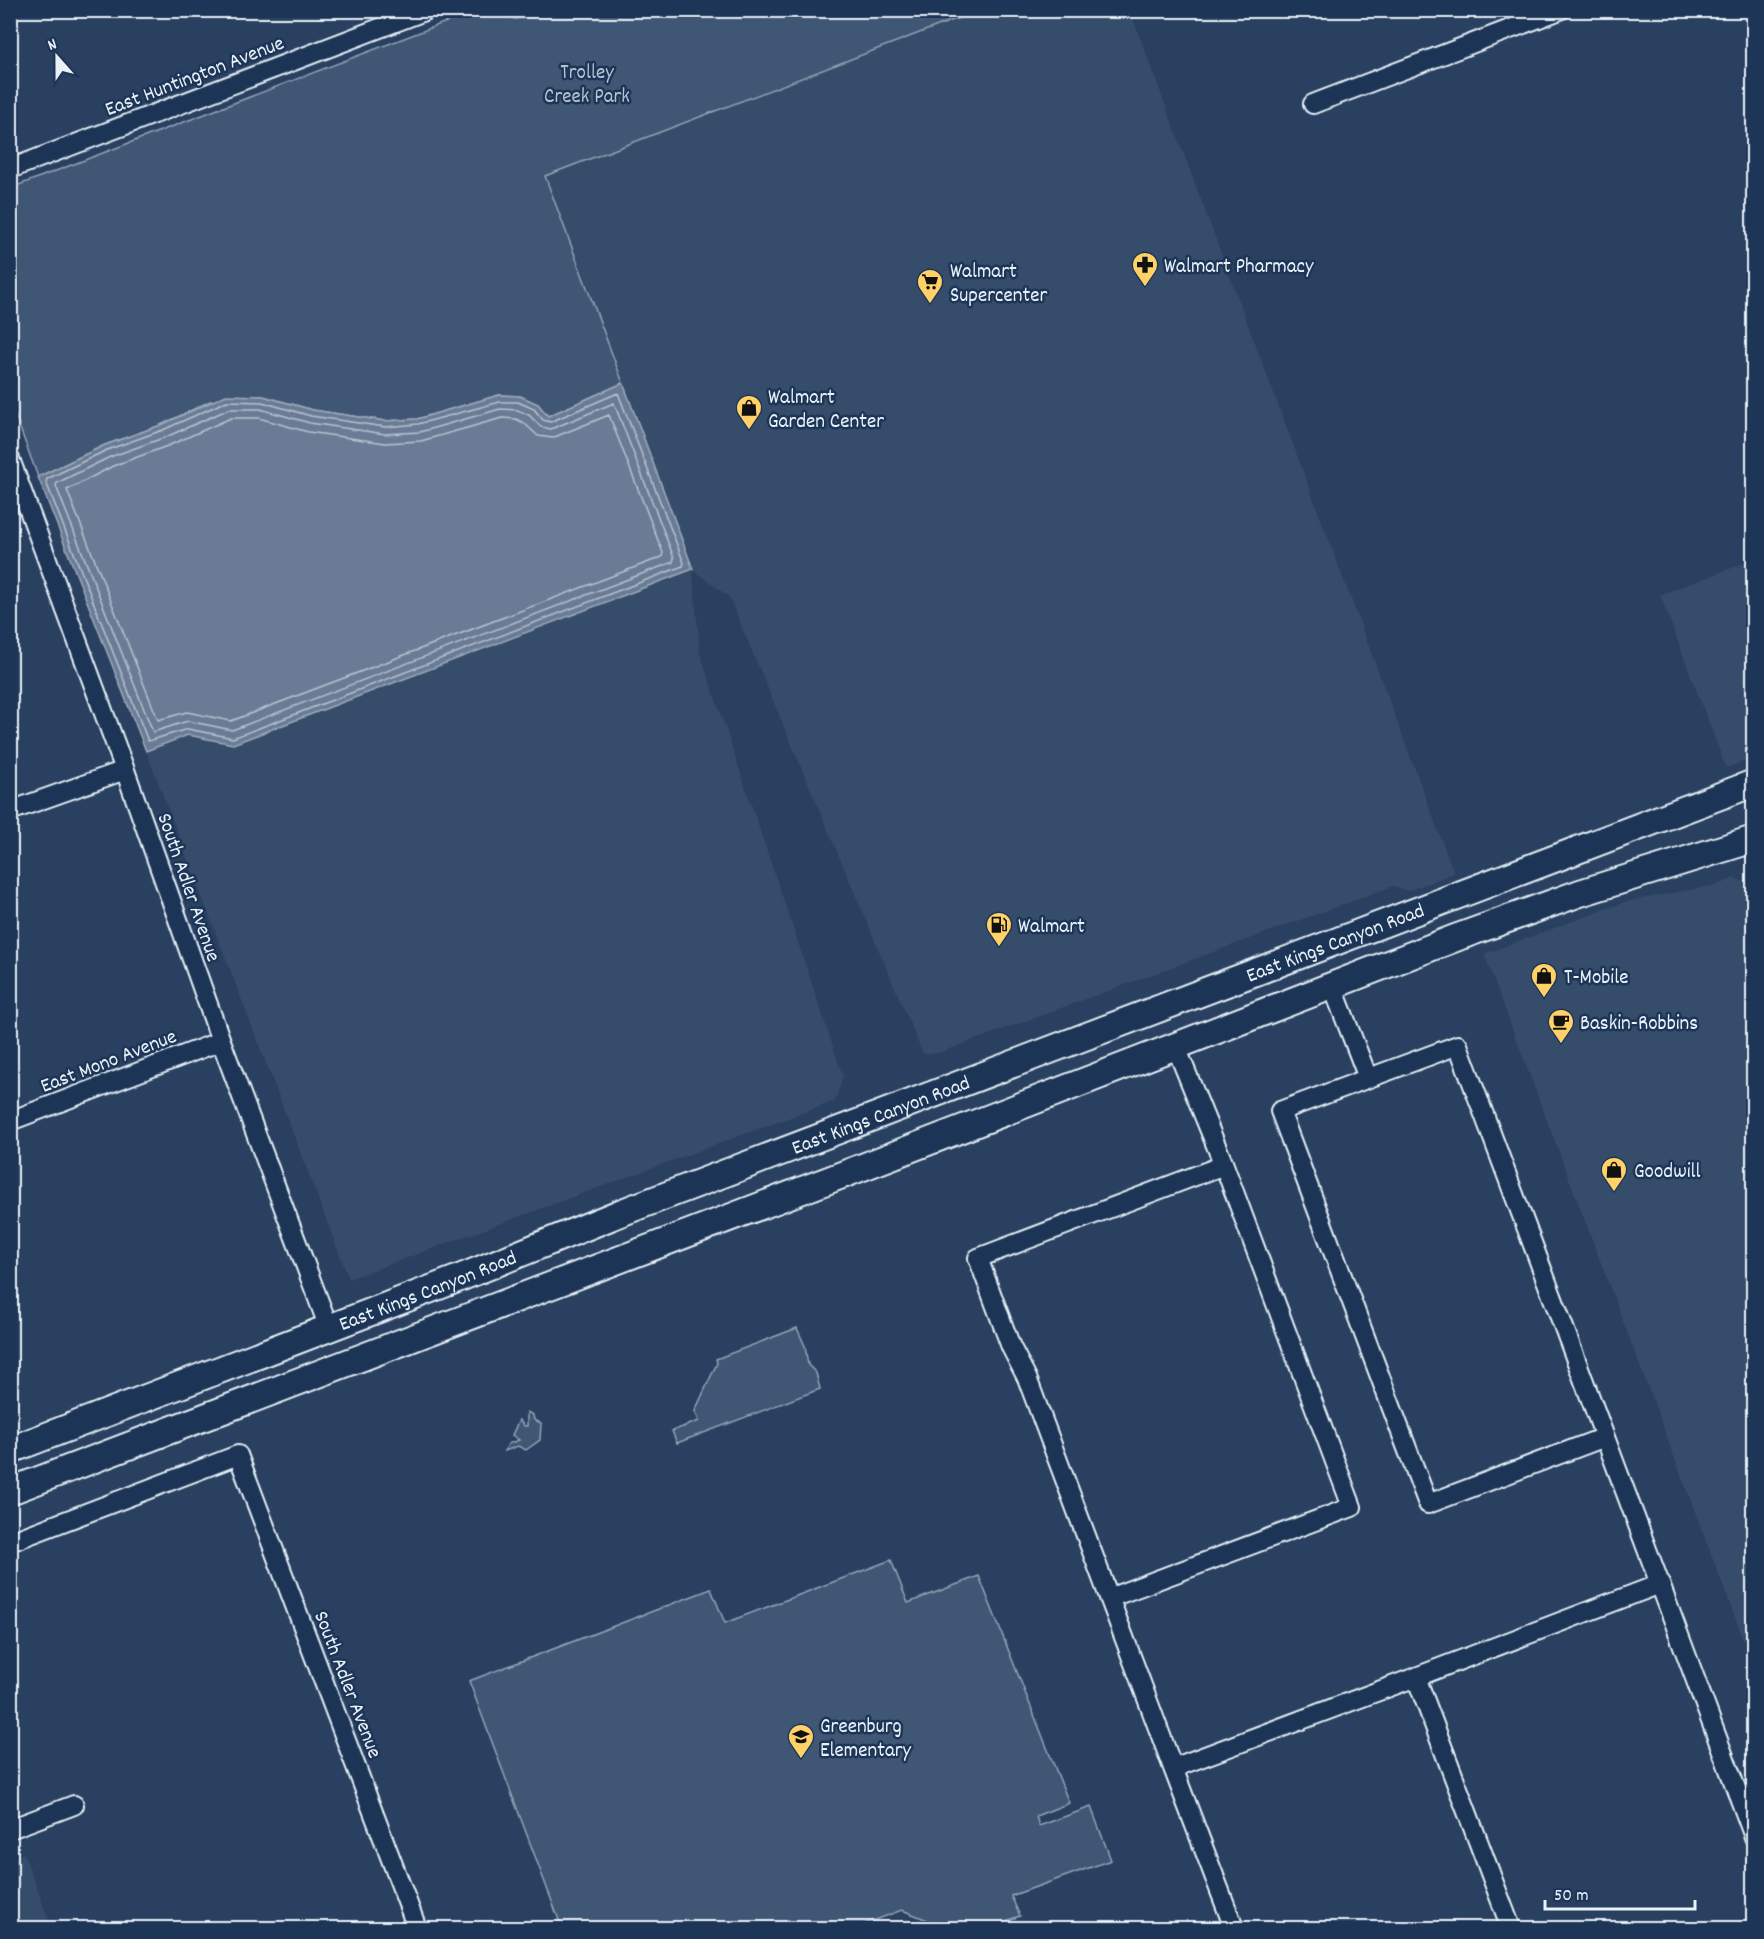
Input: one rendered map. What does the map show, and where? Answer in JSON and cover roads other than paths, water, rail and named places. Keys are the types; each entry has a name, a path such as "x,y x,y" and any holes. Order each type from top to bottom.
{"main road":[{"name":"East Kings Canyon Road","path":"10,1450 329,1329 620,1213 1754,783"},
{"name":"East Kings Canyon Road","path":"10,1491 1580,892 1754,839"}],"street":[{"name":"East Huntington Avenue","path":"10,169 427,10"},
{"path":"1313,104 1560,10"},
{"name":"South Adler Avenue","path":"10,459 16,492 125,770 221,1041 329,1329"},
{"path":"10,811 125,770"},
{"path":"1332,985 1368,1078"},
{"name":"East Mono Avenue","path":"10,1121 221,1041"},
{"path":"1605,1437 1428,1504 1280,1111 1458,1045 1605,1437 1660,1584 1754,1837"},
{"path":"1109,1598 1352,1507 1224,1165 1176,1047"},
{"path":"1224,1165 978,1258 1011,1347 1027,1378 1234,1929"},
{"name":"South Adler Avenue","path":"10,1542 238,1455 417,1929"},
{"path":"1173,1768 1660,1584"},
{"path":"1416,1677 1511,1929"},
{"path":"10,1829 74,1805"}],"water":[{"path":"623,383 693,569 233,744 188,735 146,751 38,477 105,445 161,425 226,395 263,396 313,410 385,421 417,419 499,395 520,396 538,404 548,416"}],"place":[{"name":"Walmart Pharmacy","path":"1145,288"},
{"name":"Walmart Supercenter","path":"930,305"},
{"name":"Walmart Garden Center","path":"749,431"},
{"name":"Walmart","path":"999,948"},
{"name":"T-Mobile","path":"1544,999"},
{"name":"Baskin-Robbins","path":"1561,1045"},
{"name":"Goodwill","path":"1614,1193"},
{"name":"Greenburg Elementary","path":"801,1760"}],"park label":[{"name":"Trolley Creek Park","path":"587,83"}]}
